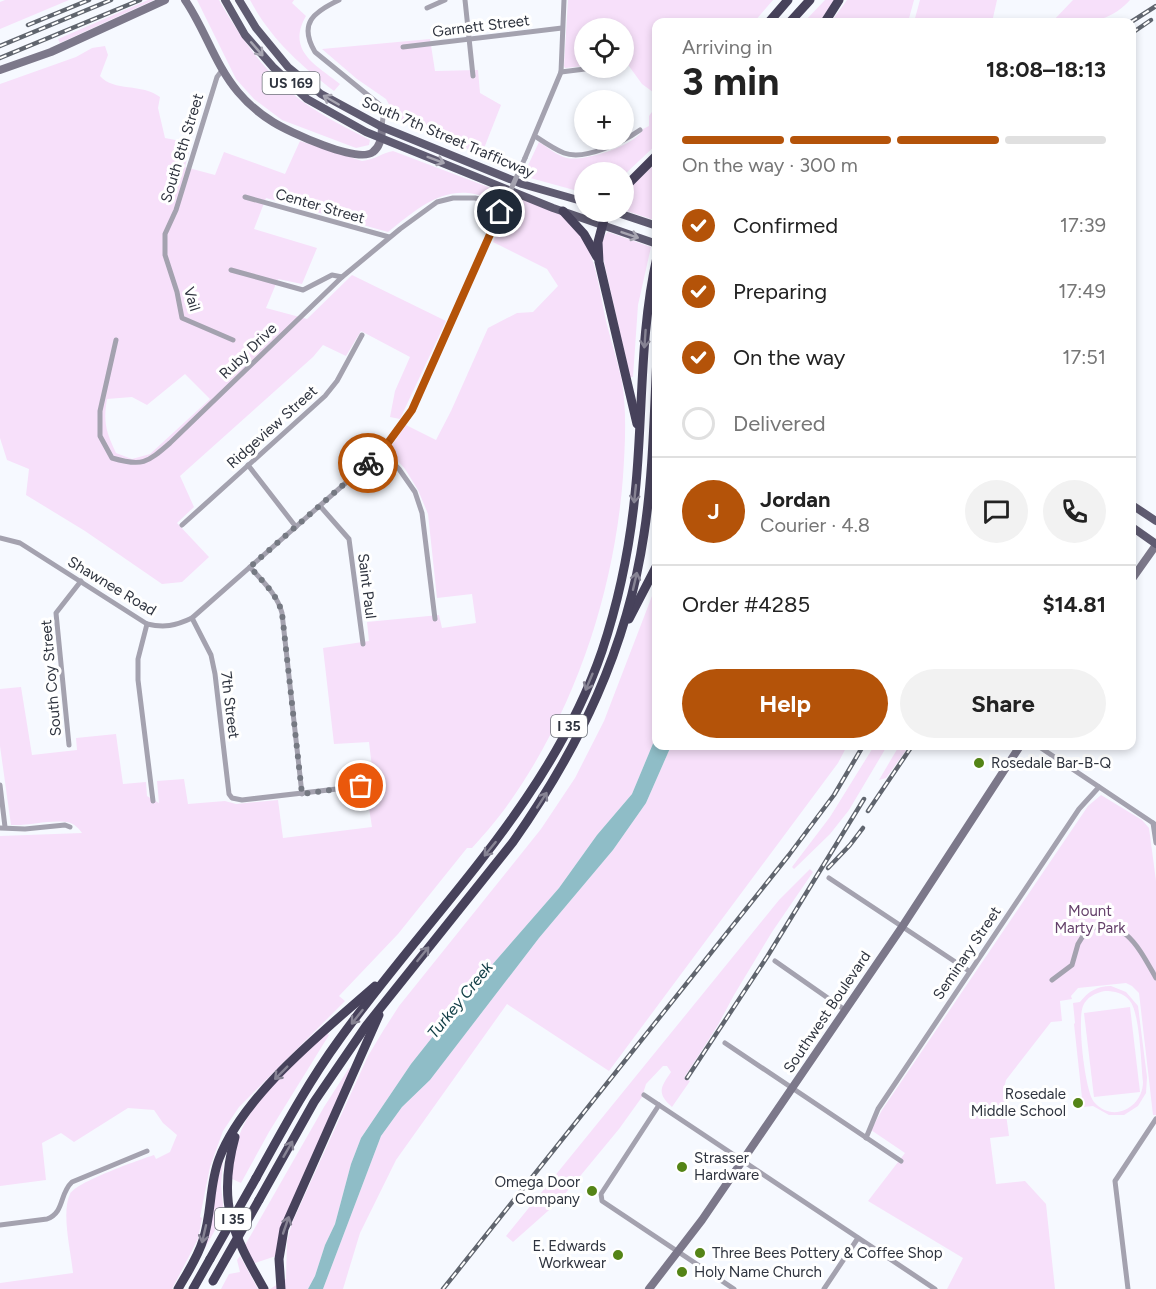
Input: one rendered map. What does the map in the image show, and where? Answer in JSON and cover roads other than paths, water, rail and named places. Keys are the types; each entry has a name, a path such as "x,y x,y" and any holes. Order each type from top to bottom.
{"highway":[{"path":"772,18 788,0"},
{"path":"793,18 810,0"},
{"path":"827,18 836,4"},
{"path":"634,178 652,160"},
{"path":"563,211 584,234 599,262"},
{"path":"604,222 598,242 599,262 640,435"},
{"name":"I 35","path":"193,1289 325,1060 392,970 526,801 581,701 602,651 621,585 633,515 646,329 652,281"},
{"name":"I 35","path":"211,1285 314,1102 352,1045 386,999 513,842 555,780 593,707 620,637 639,564 646,524 652,454"},
{"path":"620,637 652,575"},
{"path":"178,1289 204,1238 216,1169 220,1156 240,1120 275,1078 392,970"},
{"path":"280,1286 280,1251 290,1213 386,999"},
{"path":"240,1120 229,1158 227,1205 239,1244 264,1289"}],"main road":[{"path":"0,70 51,52 165,0"},
{"path":"185,0 237,90 276,124 301,136 362,155 373,152 381,139 382,127"},
{"name":"South 7th Street Trafficway","path":"225,0 245,35 273,67 307,99 381,139 563,211 652,242"},
{"name":"South 7th Street Trafficway","path":"239,0 256,28 288,67 321,94 382,127 522,184 574,199"},
{"path":"634,218 652,224"},
{"path":"1136,508 1156,520"},
{"path":"1136,530 1156,545 1136,573"},
{"name":"Southwest Boulevard","path":"649,1289 702,1220 902,927 1017,750"}],"street":[{"path":"339,0 322,8 312,17 308,27 308,40 315,52 380,105 383,117 382,127"},
{"path":"427,8 445,0"},
{"path":"465,0 473,76"},
{"name":"Shawnee Road","path":"0,538 20,543 147,624 162,627 178,625 192,618 382,451 412,410 535,136 561,72 564,0"},
{"name":"Garnett Street","path":"403,47 562,28"},
{"name":"South 8th Street","path":"165,234 176,210 217,77 223,69"},
{"path":"561,72 574,70"},
{"path":"535,136 562,153 573,156 624,141 640,130"},
{"name":"Center Street","path":"245,197 389,237"},
{"name":"Ruby Drive","path":"116,340 99,411 100,436 112,458 133,464 152,459 171,443 342,278 389,237 437,202 453,198 475,198 503,207"},
{"name":"Vail","path":"165,234 165,255 177,292 182,318 233,340"},
{"path":"231,270 303,290 332,275 342,278"},
{"name":"Ridgeview Street","path":"182,525 325,396 337,381 362,335"},
{"path":"382,451 399,469 415,492 422,513 435,619"},
{"path":"248,465 296,527"},
{"name":"Saint Paul","path":"320,507 350,539 363,644"},
{"path":"250,567 273,592 282,613 302,794 380,784"},
{"name":"South Coy Street","path":"69,745 56,613 81,582"},
{"name":"7th Street","path":"192,618 211,655 229,794 232,798 242,801 302,794"},
{"path":"147,624 138,659 138,680 153,801"},
{"path":"1044,750 1155,824 1156,843"},
{"path":"0,785 3,827 25,829 65,825 70,827"},
{"name":"Seminary Street","path":"866,1138 878,1109 969,971 1080,809 1099,788"},
{"path":"829,878 969,971"},
{"path":"1052,980 1072,965 1078,944 1086,930 1102,925 1116,928 1129,936 1137,944 1156,978"},
{"path":"775,961 845,1010"},
{"path":"725,1043 901,1161"},
{"path":"644,1095 935,1289"},
{"path":"659,1105 601,1194 602,1200 734,1289"},
{"path":"1128,1289 1115,1181 1156,1119"},
{"path":"0,1225 47,1219 54,1216 59,1212 64,1192 72,1182 147,1151"},
{"path":"824,1289 858,1238"}],"water":[{"path":"652,746 652,750 669,750 646,803 613,850 539,938 430,1080 402,1107 381,1136 323,1289 308,1289 335,1224 351,1164 361,1138 411,1064 465,996 559,888 597,835 632,794"}],"railway":[{"path":"28,25 89,0"},
{"path":"0,46 111,0"},
{"path":"0,58 140,0"},
{"path":"1136,19 1156,6"},
{"path":"1136,30 1151,20"},
{"path":"443,1289 789,855 834,795 861,750"},
{"path":"868,811 909,750"},
{"path":"687,1078 767,957 864,799"},
{"path":"828,868 863,828"}],"place":[{"name":"Rosedale Bar-B-Q","path":"979,763"},
{"name":"Rosedale Middle School","path":"1078,1103"},
{"name":"Strasser Hardware","path":"682,1167"},
{"name":"Omega Door Company","path":"592,1191"},
{"name":"Three Bees Pottery & Coffee Shop","path":"700,1253"},
{"name":"E. Edwards Workwear","path":"618,1255"},
{"name":"Holy Name Church","path":"682,1272"}],"park label":[{"name":"Mount Marty Park","path":"1090,920"}],"water label":[{"name":"Turkey Creek","path":"460,1000"}]}
